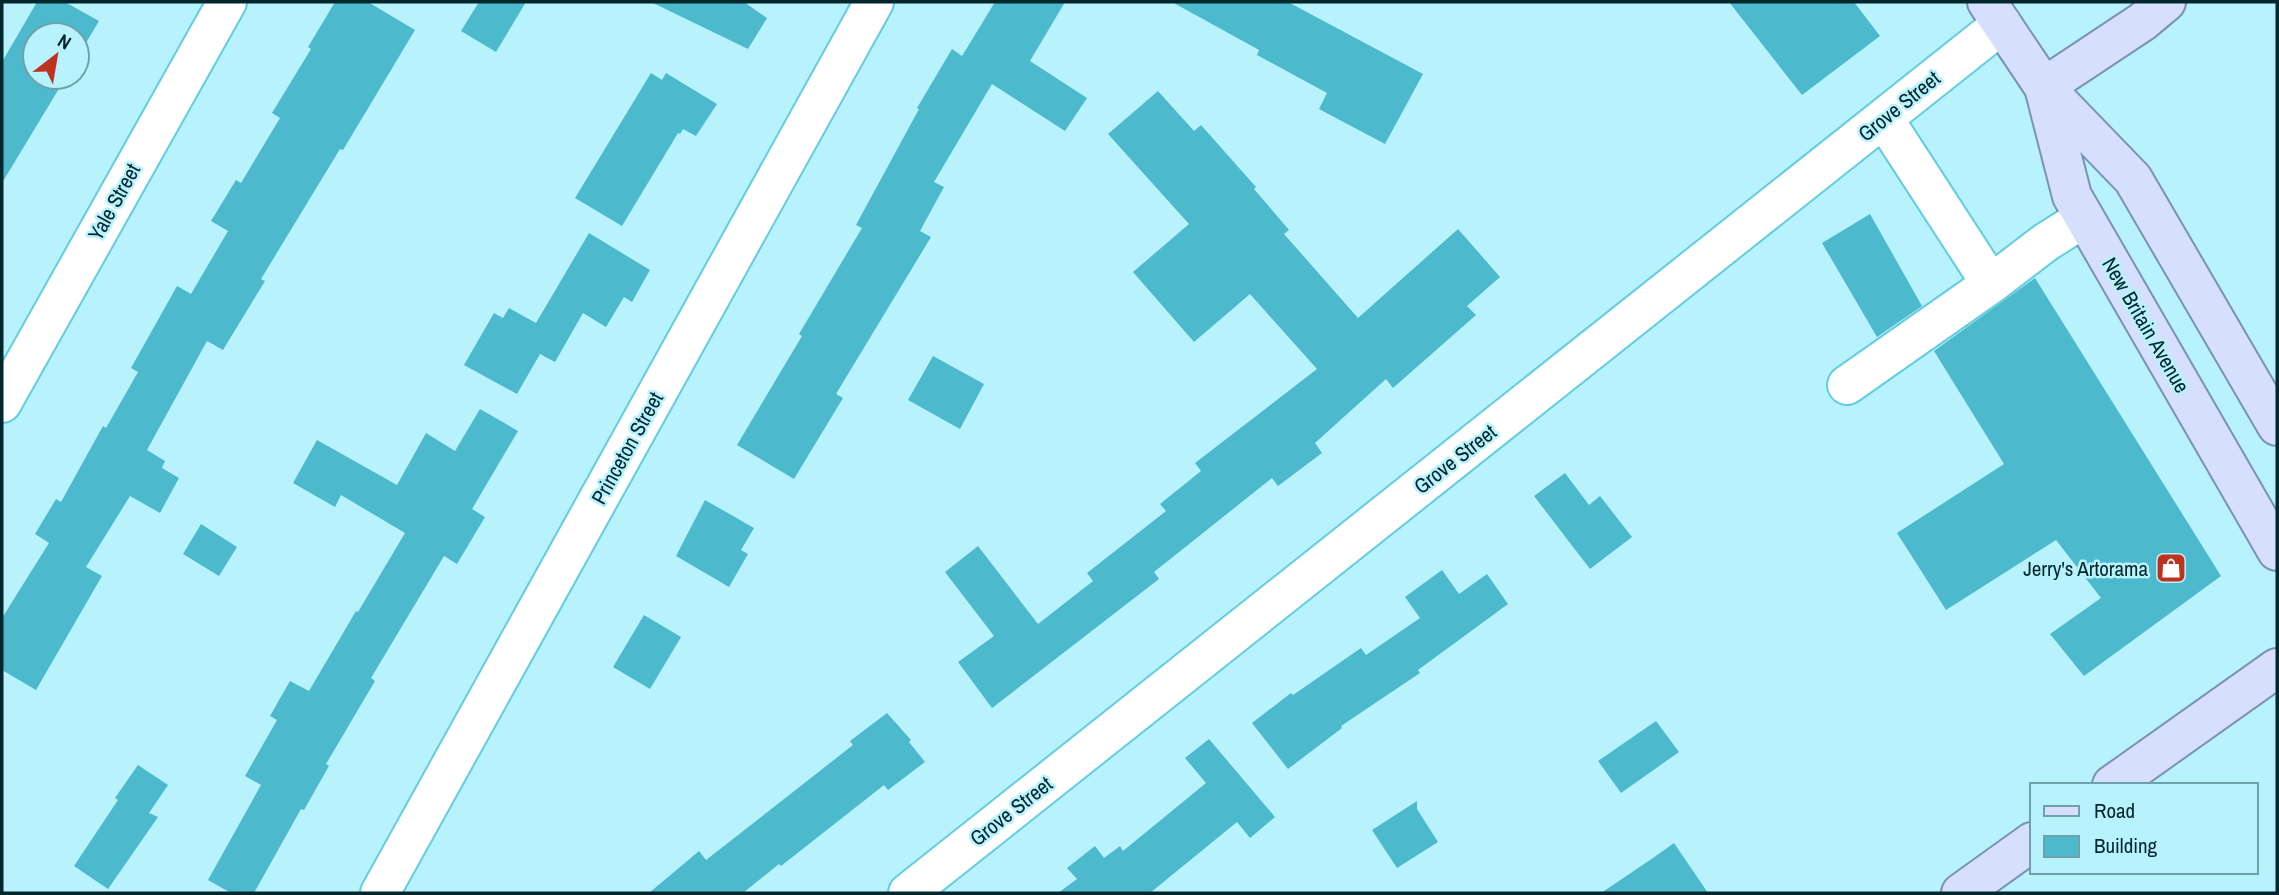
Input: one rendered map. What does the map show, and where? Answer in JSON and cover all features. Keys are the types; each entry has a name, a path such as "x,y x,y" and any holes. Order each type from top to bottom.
{"main road":[{"path":"2044,86 2142,22 2166,2"},
{"name":"New Britain Avenue","path":"1994,13 2044,86 2133,178 2277,426"},
{"name":"New Britain Avenue","path":"2044,86 2071,196 2277,551"},
{"path":"2115,783 2277,667"},
{"path":"1961,893 2030,843"}],"street":[{"name":"Yale Street","path":"2,403 227,2"},
{"name":"Princeton Street","path":"380,893 874,2"},
{"name":"Grove Street","path":"908,893 1884,118 1994,13"},
{"path":"1884,118 1991,284"},
{"path":"1847,384 1991,284 2046,242 2084,218"}],"building":[{"path":"37,2 65,2 99,21 91,34 91,21 26,21"},
{"path":"335,2 368,2 415,30 261,279 265,281 223,350 207,341 147,450 165,461 162,468 179,478 160,513 130,496 86,567 102,576 36,690 2,670 2,618 49,543 35,534 56,499 61,502 103,426 106,428 138,372 131,368 177,286 191,294 228,231 211,221 236,180 241,183 280,118 272,113 311,49 308,47"},
{"path":"479,2 526,2 496,52 461,31"},
{"path":"651,2 744,2 767,18 748,49"},
{"path":"995,2 1065,2 1030,61 1087,98 1065,131 992,84 934,182 944,187 920,231 931,237 836,394 843,398 794,479 737,445 862,228 856,225 919,109 917,108 952,49 962,56"},
{"path":"1172,2 1288,2 1423,74 1385,144 1319,109 1327,93 1257,55 1259,50"},
{"path":"1729,2 1854,2 1880,36 1802,95"},
{"path":"21,29 21,91 58,91 2,183 2,62"},
{"path":"651,73 662,80 666,73 717,104 696,136 683,129 678,133 622,226 575,198"},
{"path":"1158,91 1194,131 1201,125 1256,187 1254,189 1289,230 1284,234 1358,318 1458,229 1500,277 1467,306 1476,315 1393,388 1386,379 1315,443 1322,453 1278,486 1272,478 1154,572 1159,579 992,708 958,662 994,636 945,572 978,546 1038,624 1093,581 1087,573 1166,511 1160,504 1201,471 1195,463 1317,369 1250,294 1194,342 1133,272 1189,224 1108,134"},
{"path":"1870,214 1922,306 1877,337 1822,243"},
{"path":"589,233 650,270 632,302 624,297 606,327 583,313 555,362 540,354 517,394 464,365 494,313 503,318 509,308 536,323"},
{"path":"2035,278 2221,576 2084,676 2050,634 2101,598 2056,540 1946,610 1897,533 2004,464 1934,351"},
{"path":"933,356 984,384 960,429 908,400"},
{"path":"480,409 518,431 472,509 485,517 457,564 444,556 371,678 375,681 326,764 329,766 304,810 301,809 254,893 231,893 208,880 261,785 245,776 277,720 270,716 290,681 309,691 405,533 341,495 335,507 293,483 317,440 397,485 426,433 455,451"},
{"path":"1565,473 1589,505 1600,496 1632,537 1590,569 1534,496"},
{"path":"705,500 754,528 741,550 748,554 729,587 676,556"},
{"path":"201,524 237,547 219,576 183,554"},
{"path":"1442,570 1459,594 1487,574 1508,604 1418,670 1420,673 1341,726 1342,728 1288,769 1252,723 1291,693 1293,695 1361,648 1366,655 1420,618 1405,597"},
{"path":"644,615 681,637 650,689 613,667"},
{"path":"887,713 911,740 909,742 925,762 888,790 884,785 743,893 649,893 699,851 706,860 853,745 850,741"},
{"path":"1656,721 1679,752 1621,793 1598,761"},
{"path":"1209,739 1275,817 1250,838 1237,822 1150,893 1058,893 1077,879 1067,868 1095,846 1104,858 1120,846 1123,851 1206,783 1185,758"},
{"path":"138,765 168,785 149,813 158,817 108,889 74,866"},
{"path":"1417,801 1417,809 1438,842 1397,868 1372,830"},
{"path":"1674,843 1708,893 1601,893 1653,858"}],"place":[{"name":"Jerry's Artorama","path":"2171,568"}]}
